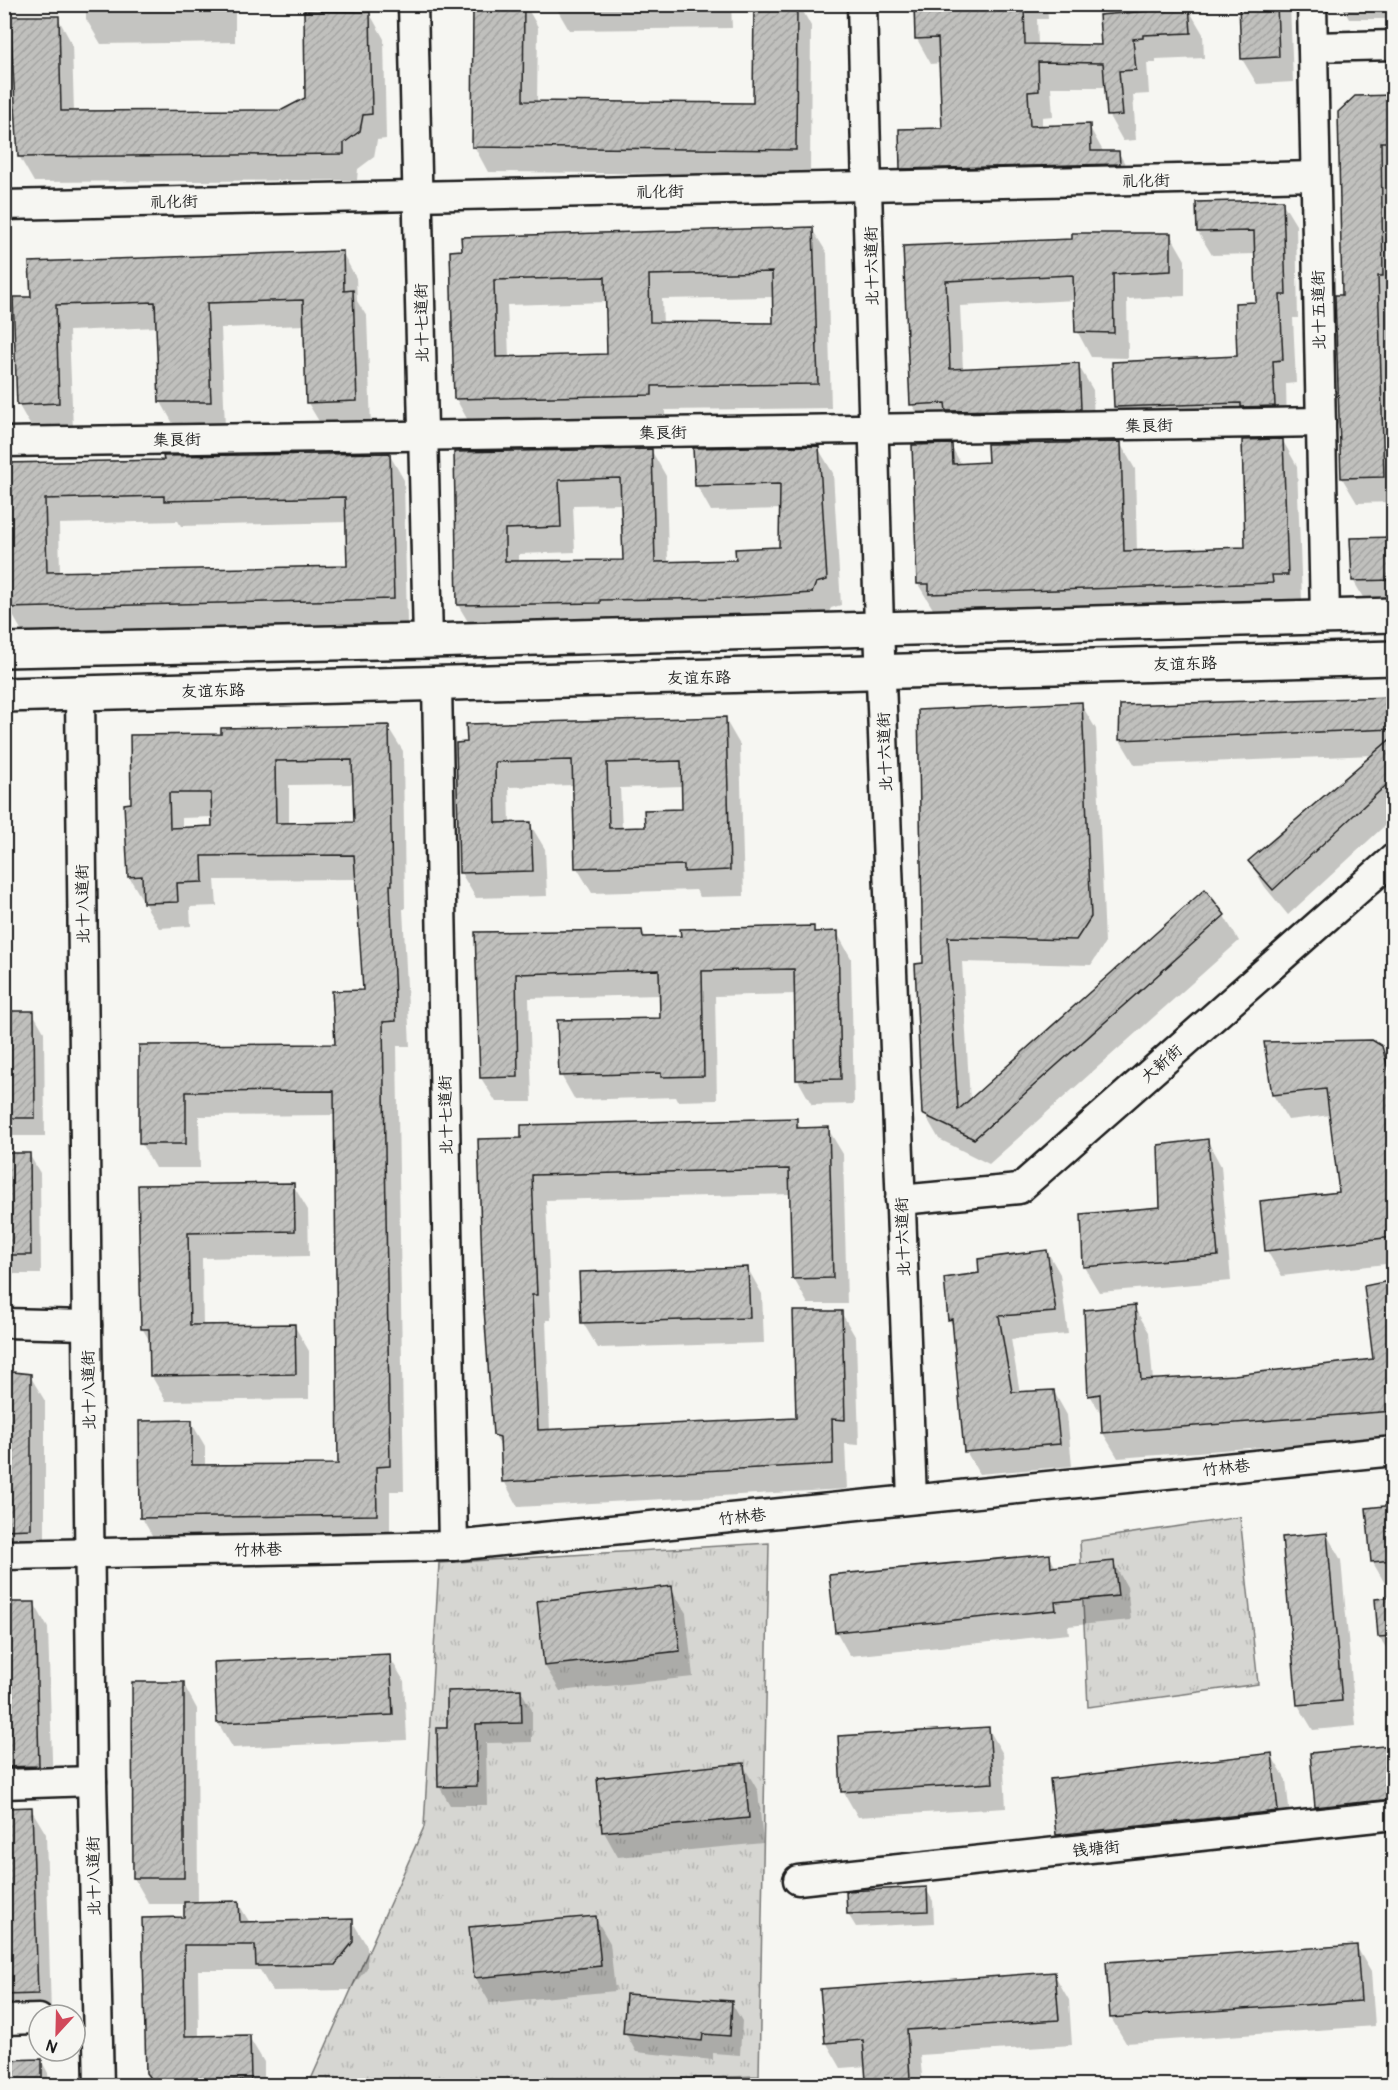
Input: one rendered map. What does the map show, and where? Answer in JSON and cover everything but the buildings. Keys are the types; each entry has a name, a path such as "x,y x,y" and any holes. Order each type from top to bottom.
{"highway":[{"path":"4,650 1394,615"},
{"name":"友谊东路","path":"4,695 1394,658"}],"street":[{"name":"北十七道街","path":"413,4 428,641"},
{"name":"北十六道街","path":"862,4 869,186 879,628 912,1499"},
{"name":"北十五道街","path":"1312,4 1325,616"},
{"path":"1313,47 1394,45"},
{"name":"礼化街","path":"4,205 1315,176"},
{"name":"集良街","path":"4,442 1321,422"},
{"name":"北十七道街","path":"437,684 453,1546"},
{"name":"北十八道街","path":"80,694 92,1781 85,2003"},
{"name":"大新街","path":"900,1200 1018,1189 1394,858"},
{"path":"4,1323 87,1325"},
{"name":"竹林巷","path":"4,1556 453,1546 1394,1451"},
{"path":"4,1784 92,1781"},
{"name":"钱塘街","path":"798,1881 1394,1815"},
{"path":"4,2020 27,2019"},
{"name":"北十八道街","path":"87,2028 99,2085"}],"green space":[{"path":"1240,1517 1258,1684 1088,1707 1080,1541"},
{"path":"769,1543 759,2076 513,2085 308,2086 424,1827 439,1563"}]}
